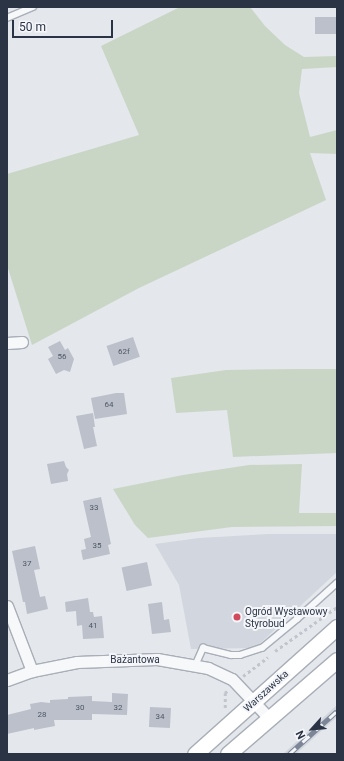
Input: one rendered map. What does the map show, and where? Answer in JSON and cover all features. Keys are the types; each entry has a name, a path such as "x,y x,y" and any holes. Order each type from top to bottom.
{"main road":[{"name":"Warszawska","path":"195,754 337,627"},
{"path":"228,754 337,660"}],"street":[{"path":"7,343 22,342"},
{"path":"7,606 32,671"},
{"name":"Bażantowa","path":"7,680 32,671 77,662 157,659 208,668 232,679 269,718"}],"lane":[{"path":"7,18 33,7"},
{"path":"195,666 203,648 231,655 240,655 262,648 297,619 337,582"}],"path":[{"path":"244,675 337,607"}],"shaded area":[{"name":"Ogród Wystawowy Styrobud","path":"268,534 337,534 337,572 255,648 191,649 179,585 155,544 199,538"},
{"path":"337,705 337,717 296,754 283,754"}],"green space":[{"path":"180,7 250,7 265,26 285,45 304,57 337,56 337,67 302,69 299,93 310,137 337,130 337,154 310,153 326,200 139,288 32,345 7,265 7,174 139,135 101,46"},
{"path":"337,369 337,453 233,457 227,410 176,413 171,378 226,370"},
{"path":"302,464 299,513 337,513 337,526 232,527 148,538 135,525 113,489 183,475 249,465"}],"building":[{"path":"315,17 337,17 337,34 315,34"},
{"path":"133,337 140,357 113,366 107,346"},
{"path":"60,341 65,350 68,348 74,359 70,372 64,370 56,374 48,359 53,356 48,347"},
{"path":"124,393 127,414 95,419 91,398"},
{"path":"93,413 95,427 93,427 97,446 84,449 76,416"},
{"path":"64,461 69,470 67,474 68,481 51,484 47,464"},
{"path":"101,497 111,544 108,545 110,554 83,560 81,550 86,549 84,539 91,537 83,501"},
{"path":"35,546 40,569 34,570 40,597 45,596 48,609 27,614 12,551"},
{"path":"147,562 152,585 127,591 122,567"},
{"path":"88,598 90,612 93,612 94,617 102,616 104,638 83,639 82,625 77,626 76,611 66,612 65,602"},
{"path":"162,602 164,620 169,619 171,632 152,634 148,604"},
{"path":"112,693 128,694 127,715 92,714 92,720 54,720 55,726 34,730 34,728 7,734 7,715 31,709 30,704 41,702 50,703 50,700 68,699 68,697 92,696 92,701 112,702"},
{"path":"150,707 171,708 170,728 149,727"}],"railway":[{"path":"289,754 337,711"}],"place":[{"name":"Ogród Wystawowy Styrobud","path":"237,617"}]}
